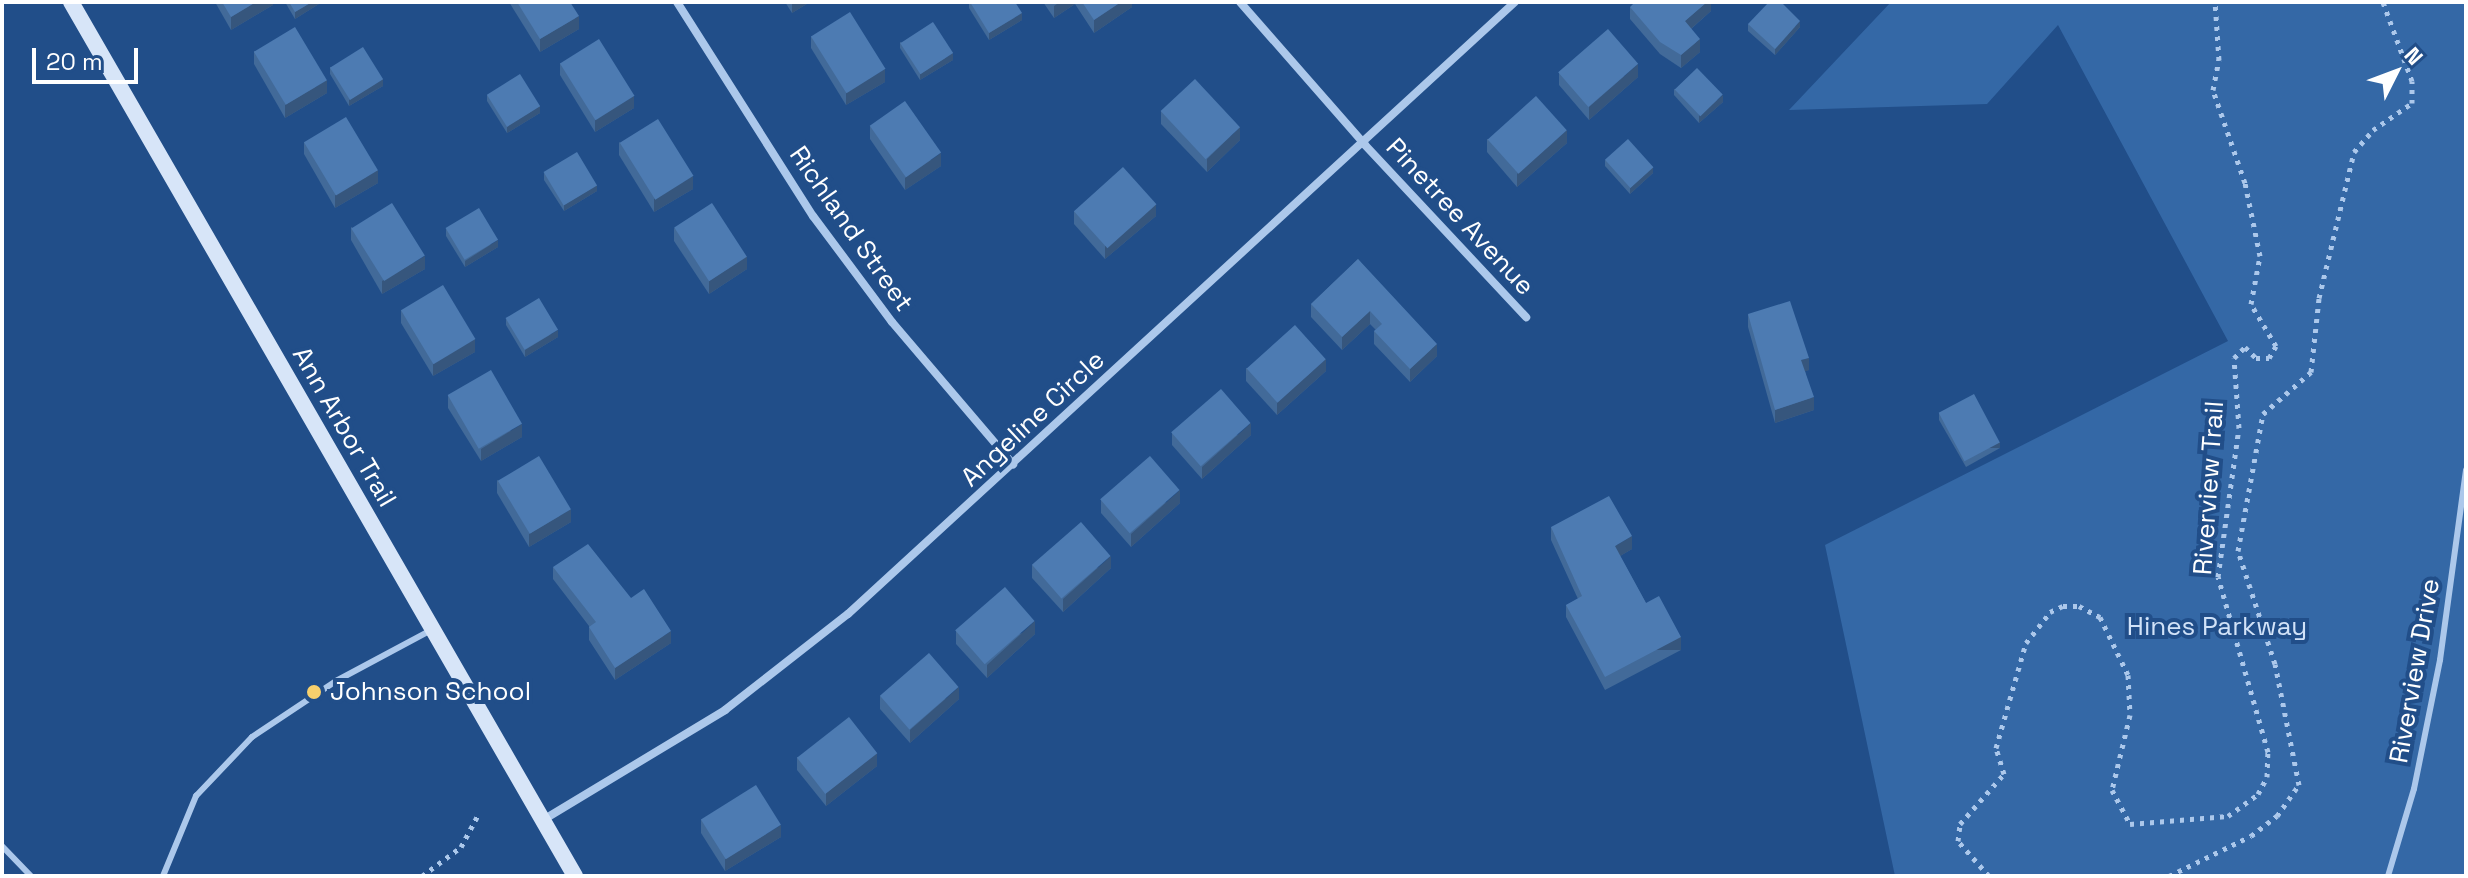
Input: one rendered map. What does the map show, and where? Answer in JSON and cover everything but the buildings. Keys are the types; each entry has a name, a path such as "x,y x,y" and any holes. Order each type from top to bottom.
{"street":[{"name":"Ann Arbor Trail","path":"71,2 575,876"},
{"name":"Richland Street","path":"677,2 813,216 892,322 1013,464"},
{"name":"Pinetree Avenue","path":"1240,2 1365,145 1526,317"},
{"name":"Angeline Circle","path":"543,820 774,676 923,550 1013,464 1365,145 1515,2"}],"lane":[{"name":"Riverview Drive","path":"2388,876 2414,789 2440,660 2466,470"},
{"path":"163,876 196,796 252,737 336,681 433,629"},
{"path":"2,846 31,876"}],"path":[{"name":"Riverview Trail","path":"1989,876 1958,841 1960,824 1979,796 2004,774 1996,748 2026,643 2050,612 2063,606 2079,606 2100,617 2128,675 2130,715 2112,790 2130,824 2228,816 2258,794 2267,777 2268,752 2218,577 2239,428 2234,358 2245,347 2256,358 2269,358 2276,346 2251,304 2260,256 2245,183 2213,90 2219,60 2215,2"},
{"name":"Riverview Trail","path":"2169,876 2251,836 2277,816 2299,785 2275,664 2238,551 2263,414 2311,372 2319,298 2354,152 2373,130 2412,103 2412,81 2383,2"},
{"path":"422,876 461,847 478,815"}],"green space":[{"name":"Hines Parkway","path":"1891,2 2466,2 2466,876 1895,876 1825,545 2228,341 2058,25 1987,104 1789,110"}],"place":[{"name":"Johnson School","path":"314,692"}]}
